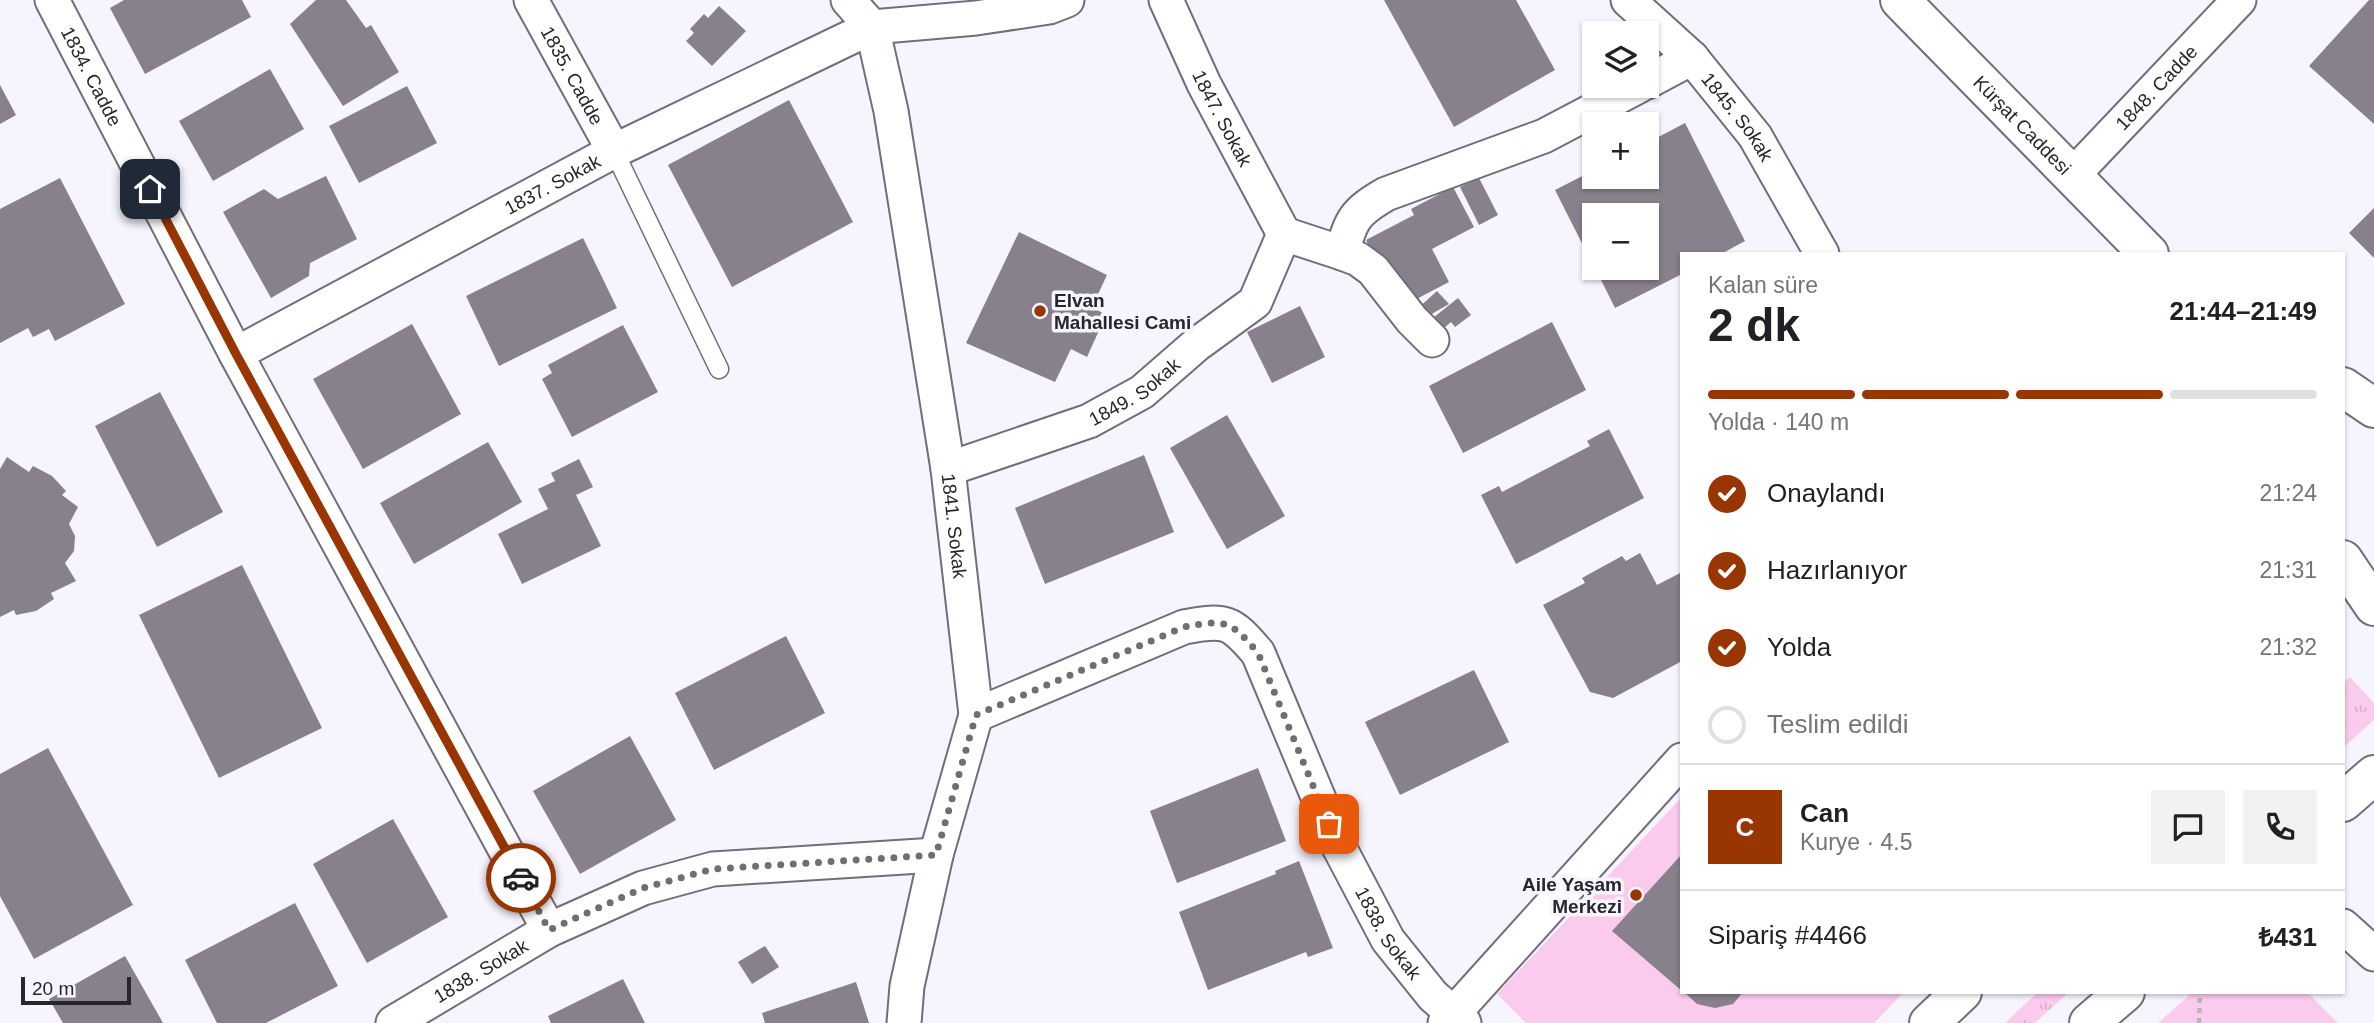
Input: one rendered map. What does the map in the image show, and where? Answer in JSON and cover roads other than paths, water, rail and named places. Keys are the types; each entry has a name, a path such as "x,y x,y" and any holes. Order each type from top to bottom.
{"main road":[{"name":"Kürşat Caddesi","path":"1900,0 2146,252"},
{"path":"2345,388 2374,408"},
{"path":"2345,800 2374,775"},
{"path":"1930,1023 1960,994"},
{"path":"2089,1023 2123,994"}],"street":[{"name":"1834. Cadde","path":"52,0 236,354 549,930"},
{"name":"1835. Cadde","path":"531,0 614,151"},
{"path":"848,0 872,27 988,16 1049,7 1067,0"},
{"name":"1847. Sokak","path":"1166,0 1204,84 1284,234"},
{"name":"1845. Sokak","path":"1628,0 1692,58 1755,136 1821,252"},
{"name":"1848. Cadde","path":"2073,175 2239,0"},
{"name":"1837. Sokak","path":"236,354 614,151 872,27"},
{"name":"1841. Sokak","path":"872,27 893,124 948,469 976,715 936,855 907,986 904,1023"},
{"path":"1659,76 1692,58"},
{"path":"1342,253 1350,224 1371,202 1386,194 1544,136 1616,98"},
{"path":"1284,234 1358,259 1373,270 1412,320 1432,340"},
{"name":"1849. Sokak","path":"948,469 1089,421 1142,392 1196,345 1255,302 1284,234"},
{"name":"1838. Sokak","path":"976,715 1184,627 1215,621 1239,631 1258,653 1339,847 1388,940 1455,1020"},
{"path":"1455,1020 1680,762"},
{"name":"1838. Sokak","path":"393,1023 549,930 643,888 713,869 936,855"},
{"path":"2345,928 2374,954"}],"lane":[{"path":"614,151 719,369"}],"place":[{"name":"Elvan Mahallesi Cami","path":"1040,311"},
{"name":"Aile Yaşam Merkezi","path":"1636,895"}]}
